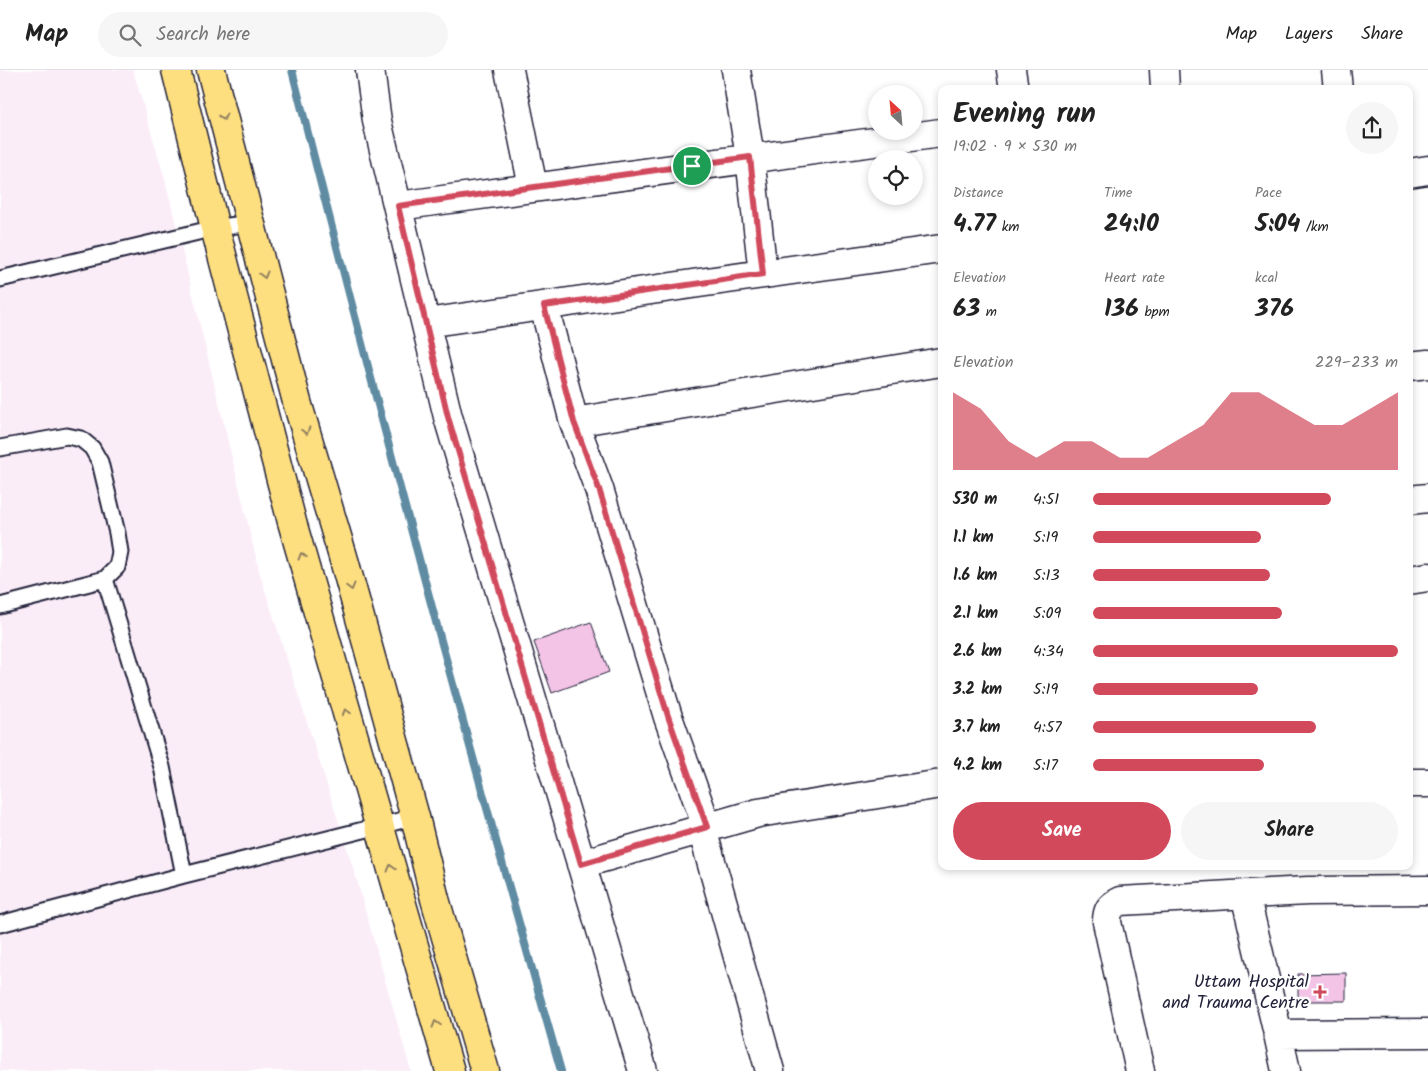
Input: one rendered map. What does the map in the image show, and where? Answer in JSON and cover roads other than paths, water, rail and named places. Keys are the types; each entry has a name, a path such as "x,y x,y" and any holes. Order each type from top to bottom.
{"highway":[{"path":"176,70 215,228 292,522 450,1071"},
{"path":"211,70 297,402 344,560 415,817 435,899 485,1071"}],"street":[{"path":"370,70 378,121 448,417 643,1071"},
{"path":"509,70 533,187"},
{"path":"736,70 750,157 763,274"},
{"path":"1011,70 1013,85"},
{"path":"1164,70 1165,85"},
{"path":"1336,70 1338,85"},
{"path":"398,206 750,157 938,133"},
{"path":"1413,172 1428,170"},
{"path":"426,323 938,249"},
{"path":"544,306 574,422 599,489 704,828 770,1071"},
{"path":"574,422 938,362"},
{"path":"1413,366 1428,364"},
{"path":"1413,500 1428,498"},
{"path":"1413,580 1428,578"},
{"path":"1413,783 1428,783"},
{"path":"581,864 758,813 938,784"},
{"path":"1140,1071 1107,922 1107,912 1112,905 1120,900 1308,891 1428,890"},
{"path":"1245,894 1286,1071"},
{"path":"1278,1034 1428,1033"}],"lane":[{"path":"0,279 215,228 250,223"},
{"path":"0,448 66,436 81,439 92,448 100,462 120,552 117,567 105,580 0,606"},
{"path":"105,580 162,767 184,875"},
{"path":"0,924 184,875 415,817"}],"waterway":[{"path":"292,70 422,572 561,1071"}],"place":[{"name":"Uttam Hospital and Trauma Centre","path":"1320,992"}]}
